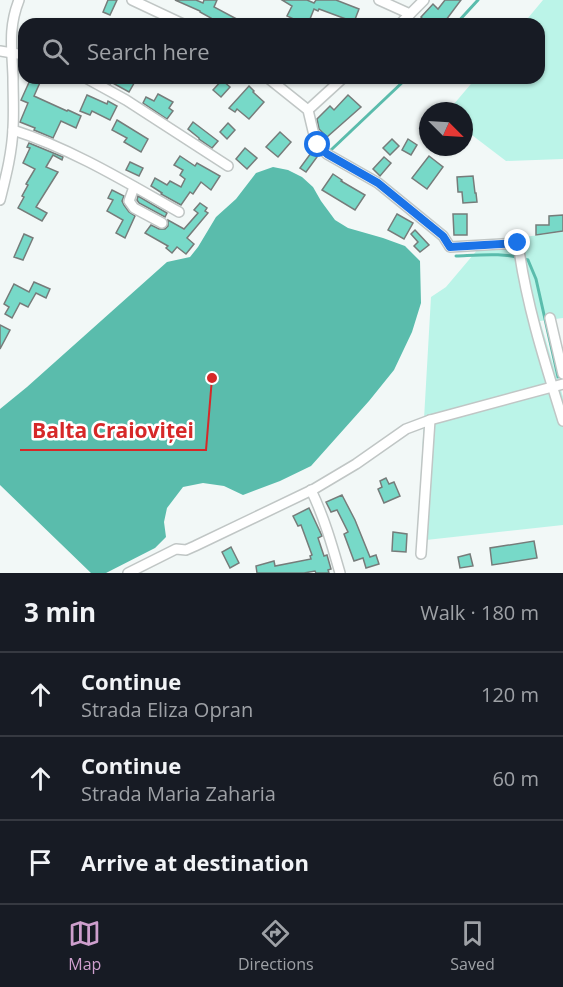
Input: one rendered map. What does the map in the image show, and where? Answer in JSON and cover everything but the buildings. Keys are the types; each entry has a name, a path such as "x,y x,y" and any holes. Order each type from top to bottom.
{"street":[{"path":"0,200 8,169 13,130 11,27 18,0"},
{"path":"132,0 170,18"},
{"path":"379,0 410,14"},
{"path":"406,18 424,0"},
{"path":"0,51 18,54"},
{"path":"97,84 228,165"},
{"path":"276,84 308,110 318,145 327,154 378,183 443,236 450,247 518,243 522,275 563,420"},
{"path":"308,110 336,84"},
{"path":"13,130 53,145 180,212"},
{"path":"134,187 129,201 134,208 162,223"},
{"path":"550,318 563,374"},
{"path":"128,573 176,549 186,550 195,546 311,490 356,464 406,429 430,420 563,384"},
{"path":"421,554 430,420"},
{"path":"311,490 330,536 340,573"}],"shaded area":[{"path":"543,0 563,0 563,159 506,161 473,136 473,102 456,102 471,84 545,84 545,18 528,18"},
{"path":"273,167 288,170 302,177 313,187 335,220 348,228 405,246 420,261 421,303 412,332 394,370 311,466 243,495 224,486 203,483 183,487 167,508 164,522 166,537 155,548 106,573 91,573 0,485 0,409 167,262 190,257 216,217 236,199 256,173"},
{"path":"563,232 563,318 540,321 563,397 563,525 417,541 431,297 446,287 484,242"}],"waterway":[{"path":"462,18 478,0"},
{"path":"331,150 401,84"},
{"path":"456,256 501,255 528,260 536,279 558,377"}],"place":[{"name":"Balta Craioviței","path":"212,378"}],"route":[{"path":"318,145 327,154 378,183 443,236 450,247 518,243"}]}
